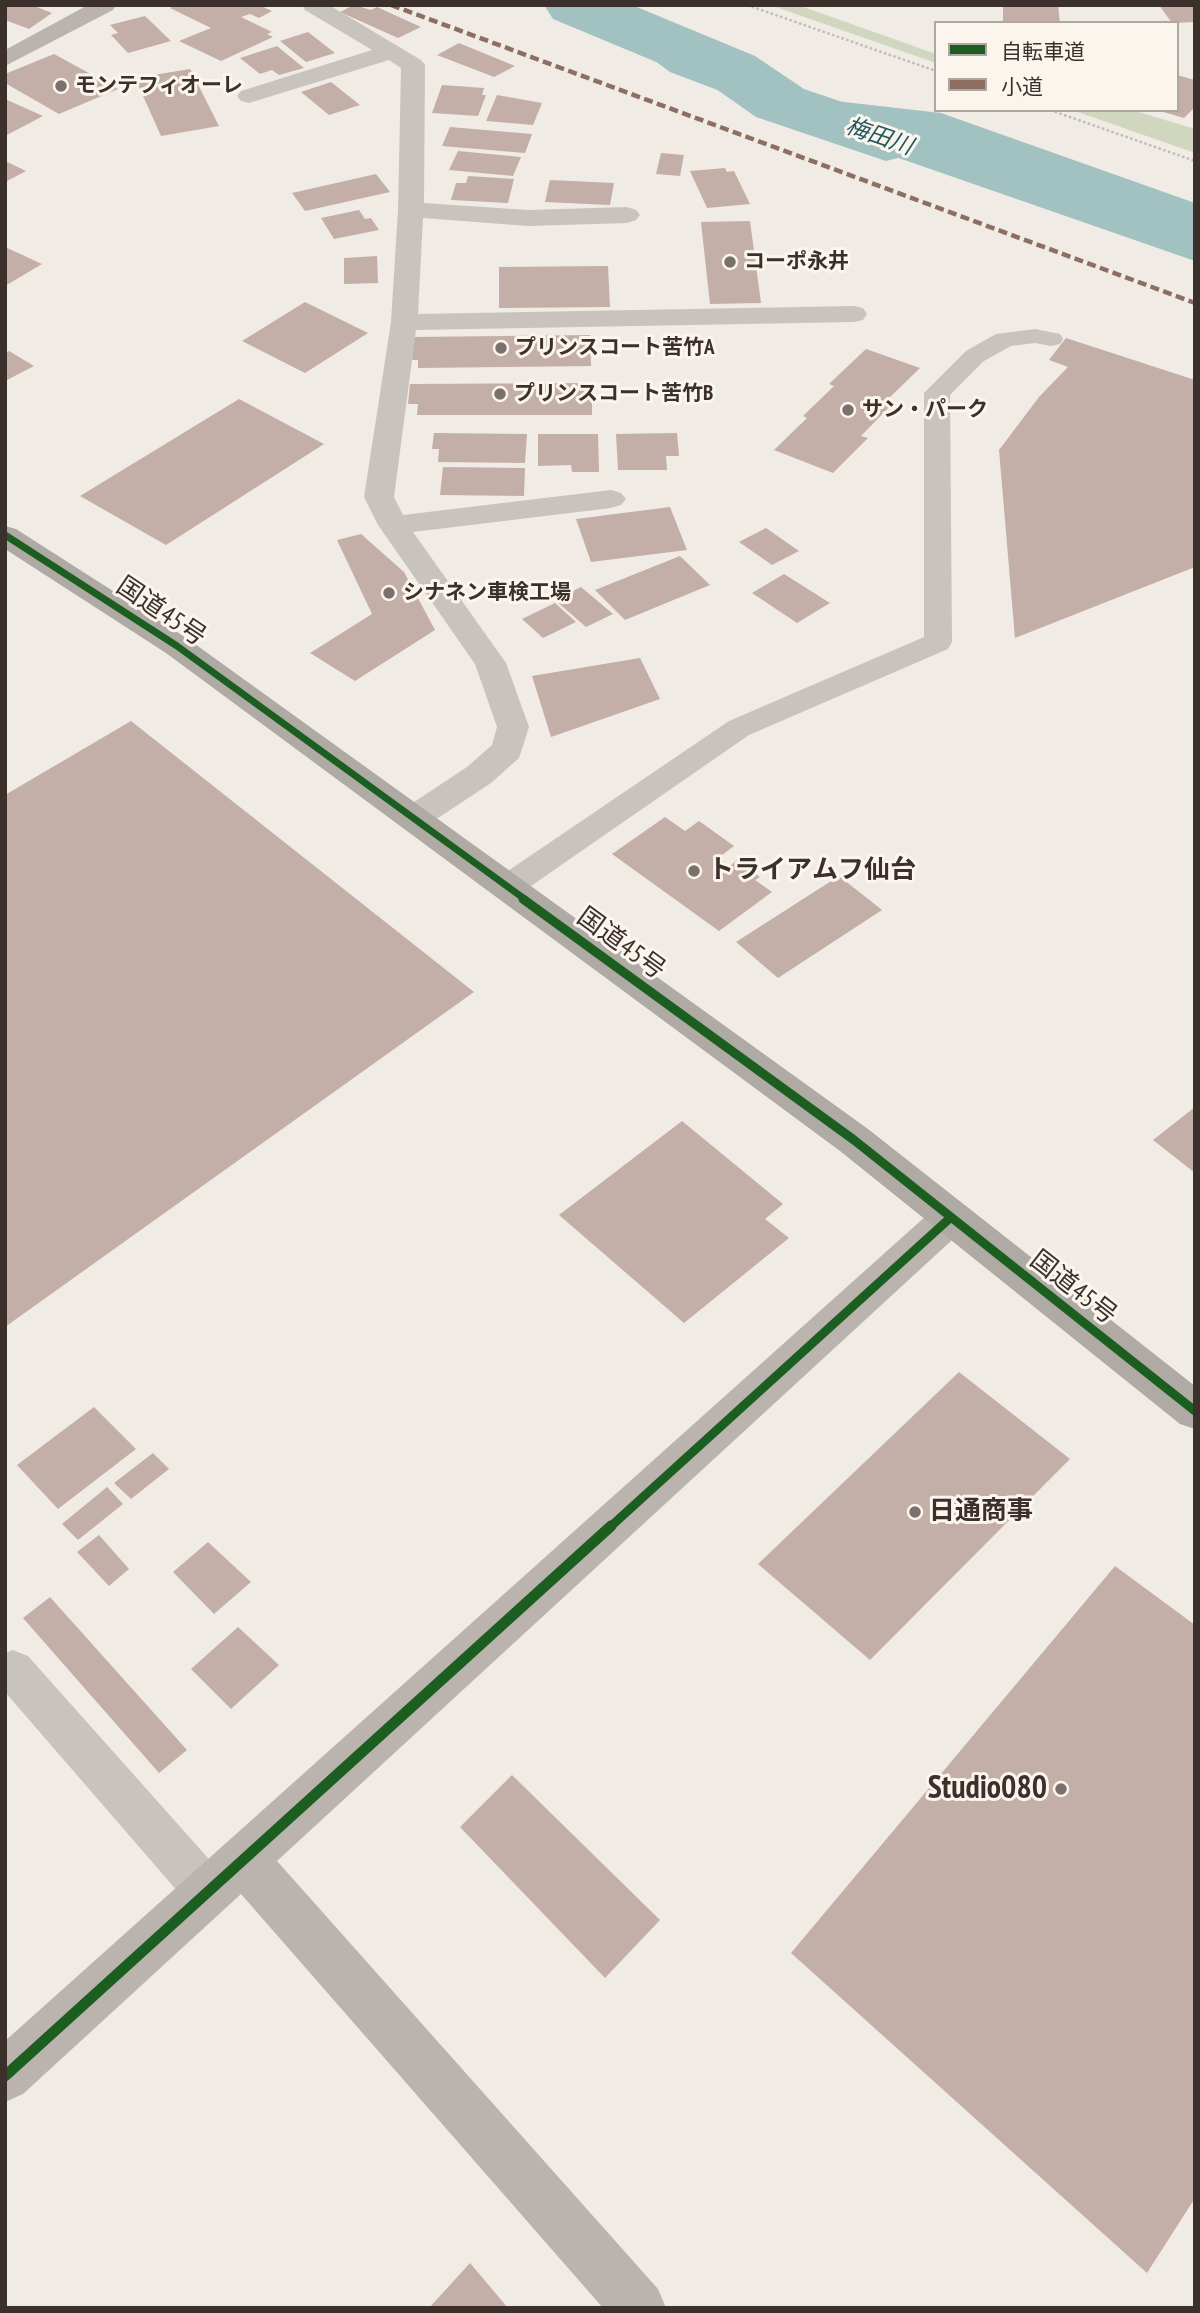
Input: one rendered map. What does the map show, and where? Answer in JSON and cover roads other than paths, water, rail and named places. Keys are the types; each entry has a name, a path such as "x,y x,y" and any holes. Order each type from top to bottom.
{"highway":[{"name":"国道45号","path":"5,535 177,646 854,1140 1195,1411"}],"street":[{"path":"5,59 105,5"},
{"path":"313,5 413,65 411,210 404,322 379,497 393,525 490,663 513,727 507,750 479,775 414,818"},
{"path":"249,96 391,52"},
{"path":"411,210 528,218 627,215"},
{"path":"404,322 854,314"},
{"path":"393,525 611,499"},
{"path":"5,2076 950,1218"},
{"path":"225,1876 639,2308"}],"lane":[{"path":"507,887 739,728 938,642 937,393 975,356 1005,339 1035,336 1051,339"},
{"path":"13,1670 225,1876"}],"water":[{"path":"562,5 623,5 691,64 809,98 941,113 1195,203 1195,261 867,147 670,72 612,29"}],"waterway":[{"name":"梅田川","path":"576,5 732,70 780,103 886,140"}],"place":[{"name":"モンテフィオーレ","path":"61,86"},
{"name":"コーポ永井","path":"730,262"},
{"name":"プリンスコート苦竹A","path":"501,348"},
{"name":"プリンスコート苦竹B","path":"500,394"},
{"name":"サン・パーク","path":"848,410"},
{"name":"シナネン車検工場","path":"389,593"},
{"name":"トライアムフ仙台","path":"694,871"},
{"name":"日通商事","path":"915,1512"},
{"name":"Studio080","path":"1061,1789"}]}
